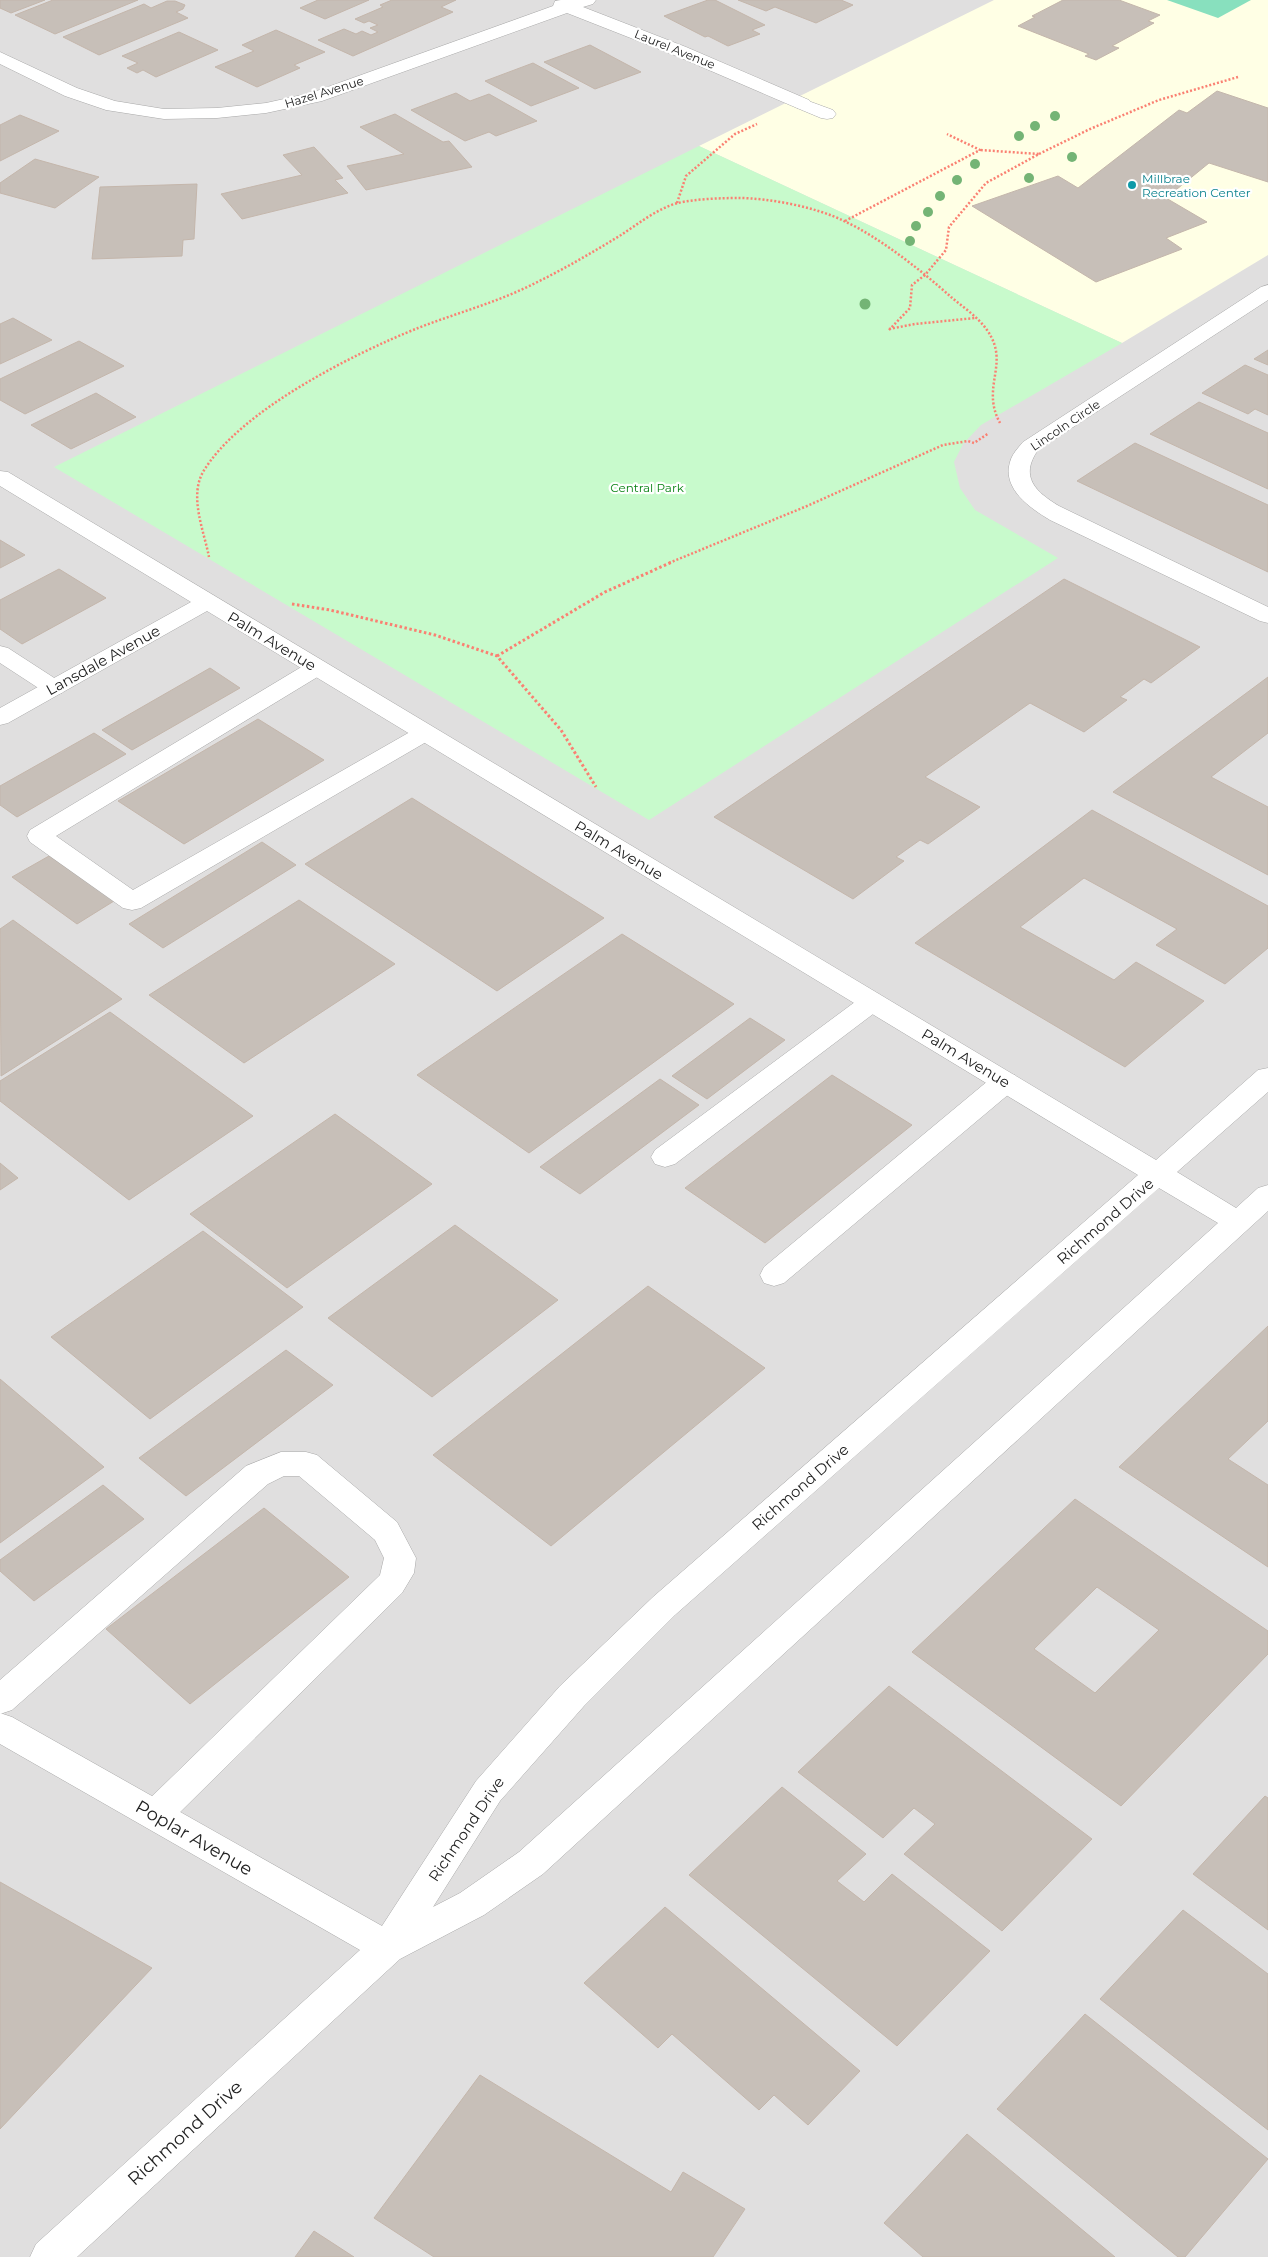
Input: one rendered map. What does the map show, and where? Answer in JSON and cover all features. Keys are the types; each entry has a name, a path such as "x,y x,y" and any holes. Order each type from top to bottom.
{"street":[{"name":"Laurel Avenue","path":"545,0 680,50 827,114"},
{"name":"Hazel Avenue","path":"0,58 71,92 112,106 164,114 217,113 266,108 316,97 587,0"},
{"name":"Lincoln Circle","path":"1268,292 1030,446 1019,463 1020,480 1032,499 1058,516 1268,616"},
{"name":"Palm Avenue","path":"0,477 1238,1222"},
{"name":"Lansdale Avenue","path":"0,718 207,602"},
{"path":"0,653 54,688"},
{"path":"316,668 39,836 132,902 425,733"},
{"path":"665,1157 872,1002"},
{"name":"Richmond Drive","path":"388,1948 488,1791 572,1696 664,1606 1268,1077"},
{"path":"774,1275 1005,1082"},
{"name":"Richmond Drive","path":"49,2257 388,1948 472,1904 532,1863 1268,1195"},
{"path":"0,1700 258,1475 281,1464 306,1464 386,1530 400,1558 398,1573 391,1584 154,1815"},
{"name":"Poplar Avenue","path":"0,1726 388,1948"}],"path":[{"path":"975,318 915,324 888,330 910,308 912,285 925,275 946,250 949,227 986,183 1090,129 1159,100 1238,77"},
{"path":"677,203 686,176 735,134 803,104"},
{"path":"947,134 980,150 1039,154"},
{"path":"844,222 980,150"},
{"path":"207,602 209,557 196,496 202,474 222,447 269,406 350,359 416,329 522,289 574,264 655,214 677,203 739,198 779,202 821,212 844,222 878,241 925,275 985,327 996,344 998,358 992,390 994,410 1000,424 974,443 968,441 943,446 807,506 649,570 605,592 497,656"},
{"path":"286,604 330,610 436,635 497,656 561,730 586,768 606,807 625,853"}],"shaded area":[{"path":"0,0 1268,0 1268,2257 0,2257"},
{"path":"994,0 1268,0 1268,255 1122,343 699,146"}],"green space":[{"path":"1167,0 1251,0 1218,18"},
{"name":"Central Park","path":"699,146 1122,343 981,425 963,444 954,462 960,488 975,510 1058,558 649,820 54,467"}],"building":[{"path":"0,0 45,0 11,13 0,8"},
{"path":"53,0 138,0 55,34 15,15"},
{"path":"318,0 369,0 325,19 300,8"},
{"path":"392,0 456,0 441,7 453,12 353,56 318,40 344,29 356,34 362,31 371,35 378,32 370,28 378,25 369,21 364,23 355,19 383,7 380,5"},
{"path":"708,0 715,0 765,25 752,30 760,34 728,46 708,36 705,37 664,16"},
{"path":"738,0 841,0 853,5 816,23 775,7 766,11"},
{"path":"1063,0 1119,0 1160,15 1148,21 1154,23 1112,46 1119,48 1096,60 1085,56 1089,54 1018,26 1035,17 1032,16"},
{"path":"167,1 175,1 185,5 183,9 176,12 188,18 99,55 63,37 144,4 151,8"},
{"path":"276,30 325,52 294,65 300,68 257,87 215,67 254,51 242,45"},
{"path":"179,32 218,50 156,77 143,70 137,73 127,68 138,63 122,56"},
{"path":"590,45 641,72 595,89 544,62"},
{"path":"533,63 579,88 531,106 485,81"},
{"name":"Millbrae Recreation Center","path":"1217,91 1268,108 1268,182 1209,163 1166,198 1207,222 1166,238 1182,249 1096,282 972,206 1058,176 1078,188 1179,110 1187,113"},
{"path":"456,93 470,101 489,94 537,121 496,136 489,132 465,141 411,110"},
{"path":"395,114 443,142 449,141 472,167 366,190 347,166 404,154 360,127"},
{"path":"20,115 59,131 0,161 0,125"},
{"path":"314,147 343,178 335,180 348,193 242,219 221,194 302,175 283,155"},
{"path":"35,159 99,177 55,208 0,193 0,183"},
{"path":"197,184 194,239 183,240 182,256 92,259 100,187"},
{"path":"13,318 52,340 0,364 0,324"},
{"path":"79,341 124,366 25,414 0,400 0,379"},
{"path":"1268,350 1268,365 1254,359"},
{"path":"1245,365 1268,375 1268,415 1255,409 1248,414 1202,393"},
{"path":"96,393 136,417 71,449 31,425"},
{"path":"1199,402 1268,433 1268,489 1150,434"},
{"path":"1135,443 1268,505 1268,572 1077,481"},
{"path":"0,540 25,555 0,568"},
{"path":"59,569 106,598 22,644 0,629 0,600"},
{"path":"1064,579 1200,647 1151,683 1144,679 1120,697 1127,700 1084,732 1030,703 925,777 980,807 928,844 920,840 896,857 904,861 853,899 714,817"},
{"path":"210,668 240,688 132,750 102,730"},
{"path":"1268,677 1268,733 1211,777 1268,807 1268,875 1113,792"},
{"path":"258,719 324,760 184,844 118,801"},
{"path":"94,733 126,754 17,817 0,805 0,786"},
{"path":"412,798 604,918 497,991 305,864"},
{"path":"1092,810 1268,906 1268,948 1225,984 1156,945 1177,929 1084,878 1020,927 1114,980 1136,962 1204,1001 1125,1067 915,943"},
{"path":"262,842 296,865 163,948 129,924"},
{"path":"49,856 114,901 77,924 12,877"},
{"path":"299,900 395,964 244,1063 149,995"},
{"path":"13,920 122,999 1,1076 0,929"},
{"path":"622,934 734,1004 529,1153 417,1075"},
{"path":"110,1012 253,1116 129,1200 0,1101 0,1081"},
{"path":"750,1018 785,1040 707,1099 672,1076"},
{"path":"832,1075 912,1125 765,1243 685,1188"},
{"path":"660,1079 699,1105 580,1194 540,1167"},
{"path":"335,1114 432,1184 287,1288 190,1214"},
{"path":"0,1163 18,1178 0,1190"},
{"path":"455,1225 558,1300 432,1397 328,1318"},
{"path":"203,1231 303,1307 150,1419 51,1337"},
{"path":"648,1286 765,1368 551,1546 433,1455"},
{"path":"1268,1326 1268,1421 1228,1459 1268,1485 1268,1567 1119,1467"},
{"path":"286,1350 333,1385 186,1496 139,1458"},
{"path":"0,1379 104,1467 0,1543"},
{"path":"103,1485 144,1519 34,1601 0,1571 0,1560"},
{"path":"1075,1499 1268,1631 1268,1654 1121,1806 912,1652","holes":["1097,1587 1159,1630 1095,1693 1034,1649"]},
{"path":"264,1508 349,1577 190,1704 106,1629"},
{"path":"889,1686 1092,1839 1002,1931 904,1854 935,1824 914,1808 883,1838 798,1772"},
{"path":"782,1787 866,1854 837,1881 864,1902 892,1874 990,1951 897,2046 689,1875"},
{"path":"1265,1796 1268,1798 1268,1930 1193,1874"},
{"path":"0,1882 152,1968 0,2129"},
{"path":"665,1907 860,2071 808,2125 774,2095 759,2110 672,2034 658,2048 584,1983"},
{"path":"1183,1910 1268,1974 1268,2130 1100,1999"},
{"path":"1085,2014 1268,2159 1185,2257 1178,2257 997,2109"},
{"path":"480,2075 671,2192 683,2172 745,2209 713,2257 434,2257 374,2218"},
{"path":"967,2134 1115,2257 923,2257 884,2223"},
{"path":"314,2231 354,2257 295,2257"}],"place":[{"name":"Millbrae Recreation Center","path":"1132,185"}]}
